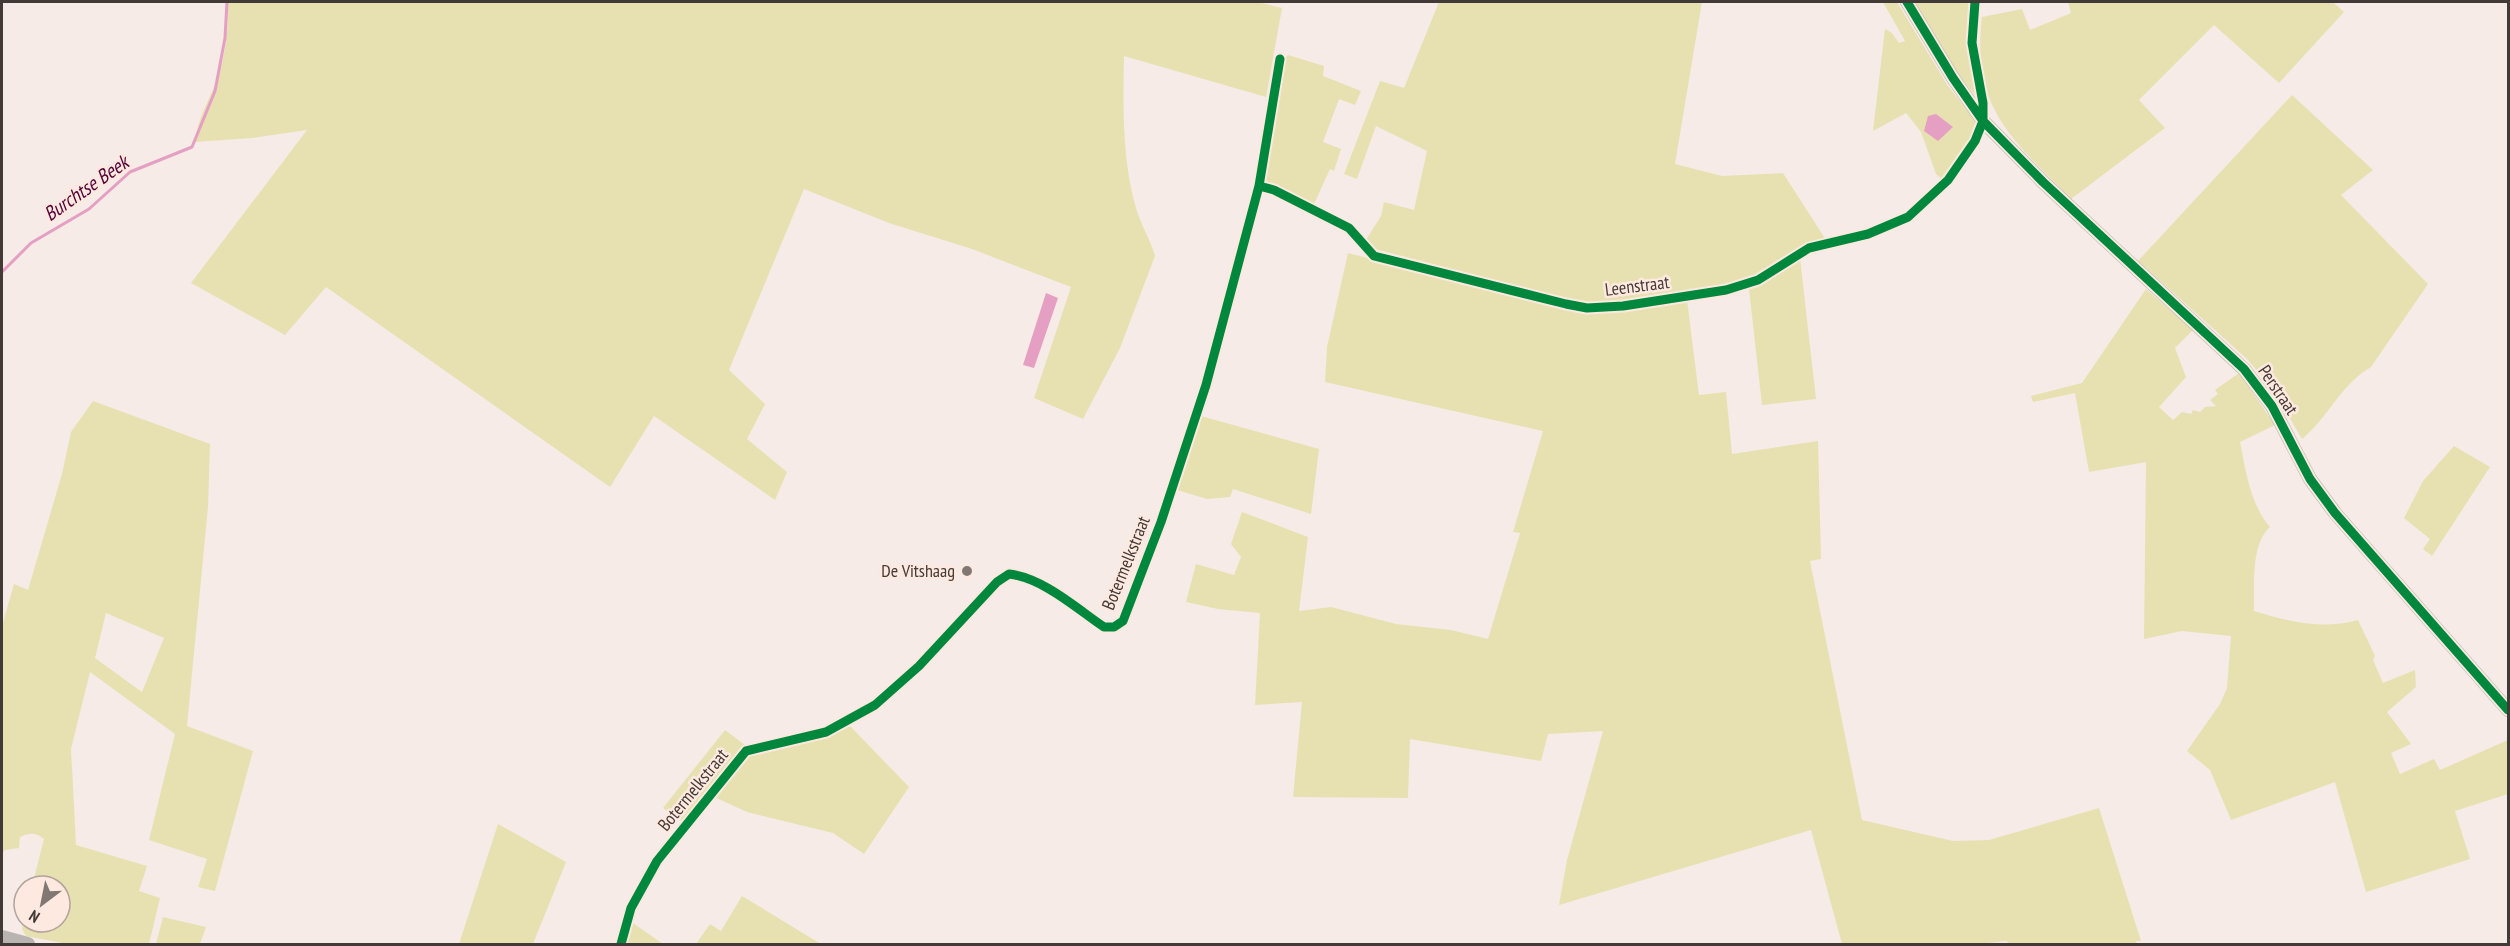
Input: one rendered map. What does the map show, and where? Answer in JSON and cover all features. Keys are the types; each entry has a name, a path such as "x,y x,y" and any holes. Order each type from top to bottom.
{"street":[{"name":"Perstraat","path":"1907,2 1953,78 1983,121 2043,182 2244,369 2272,406 2310,479 2331,507 2508,710"},
{"path":"1975,2 1972,43 1983,103 1983,121"},
{"name":"Botermelkstraat","path":"621,945 631,908 657,861 746,751 826,732 875,705 919,666 997,582 1009,574 1024,575 1104,627 1114,627 1123,621 1161,522 1206,385 1259,186 1280,59"},
{"name":"Leenstraat","path":"1259,186 1274,190 1349,228 1374,256 1587,308 1623,306 1726,290 1758,280 1809,248 1868,234 1908,217 1948,180 1975,141 1983,121"},
{"path":"2,937 28,945"}],"shaded area":[{"path":"228,2 1258,2 1282,8 1266,97 1124,56 1124,113 1128,171 1136,208 1155,256 1120,348 1083,419 1034,398 1071,287 972,249 889,223 804,189 729,370 765,404 747,439 787,472 775,500 654,416 610,487 326,287 285,335 191,283 307,130 252,138 195,142 200,120 222,63 227,34"},
{"path":"1439,2 1702,2 1675,164 1722,176 1783,173 1826,240 1744,281 1600,304 1579,302 1375,249 1366,240 1381,216 1384,202 1414,210 1427,151 1376,126 1357,179 1344,174 1380,81 1404,88"},
{"path":"1883,2 1897,2 1948,86 1978,124 1961,157 1943,180 1936,174 1921,132 1906,113 1873,131 1885,29 1892,33 1899,43 1905,41"},
{"path":"1913,2 1968,2 1967,51 1977,98 1951,65"},
{"path":"2068,2 2333,2 2344,12 2279,83 2214,25 2139,100 2165,128 2071,199 2031,158 2000,120 1990,99 1983,75 1980,48 1982,17 2022,9 2030,30 2071,13"},
{"path":"1288,55 1324,66 1323,76 1361,91 1355,105 1339,99 1323,142 1341,149 1334,171 1330,169 1314,204 1265,181 1283,61"},
{"path":"2292,95 2373,170 2341,195 2428,284 2371,367 2351,382 2320,421 2302,439 2274,391 2247,359 2138,261"},
{"path":"1936,114 1953,127 1938,141 1924,131 1928,116"},
{"path":"1348,253 1570,310 1687,300 1699,395 1726,392 1732,454 1818,441 1821,559 1810,561 1862,820 1953,841 1989,840 2099,808 2141,941 2136,941 2137,944 2008,944 2007,941 1979,944 1842,944 1811,830 1559,905 1567,860 1603,731 1548,734 1541,761 1410,739 1408,798 1293,797 1302,702 1255,705 1260,613 1218,609 1186,602 1196,564 1234,575 1241,557 1231,544 1242,512 1308,537 1299,611 1331,607 1396,624 1451,630 1488,639 1520,533 1513,532 1543,431 1325,382 1327,347"},
{"path":"1800,258 1816,399 1762,405 1749,289"},
{"path":"2146,289 2193,330 2175,348 2186,377 2159,407 2173,420 2182,412 2191,414 2193,410 2200,412 2205,407 2216,406 2210,400 2218,394 2215,390 2239,373 2275,425 2240,442 2253,498 2270,527 2259,544 2256,555 2254,611 2306,623 2332,624 2358,620 2375,656 2373,660 2383,683 2415,670 2416,687 2387,712 2411,744 2391,753 2400,774 2434,759 2440,770 2508,740 2508,794 2455,811 2470,859 2366,892 2335,782 2231,820 2210,770 2187,751 2220,704 2227,688 2231,636 2182,631 2144,639 2146,462 2089,472 2075,393 2033,402 2031,396 2082,383"},
{"path":"1046,293 1058,298 1034,368 1023,365"},
{"path":"93,401 210,444 208,507 187,726 253,751 215,891 198,887 207,859 149,840 175,734 90,672 71,749 76,845 147,866 139,891 160,898 149,944 67,944 26,936 25,934 72,934 72,874 35,874 44,839 38,835 20,837 19,848 5,850 2,854 2,626 14,584 28,590 62,474 71,432","holes":["106,613 164,638 142,692 95,658"]},
{"path":"1201,416 1319,449 1311,514 1233,489 1230,497 1207,499 1177,490"},
{"path":"2454,446 2490,467 2432,556 2423,549 2430,539 2404,518 2423,481"},
{"path":"850,726 909,787 864,854 833,833 747,812 712,796 748,756 773,748 818,740"},
{"path":"725,730 745,745 681,821 663,808"},
{"path":"498,824 566,862 533,944 459,944"},
{"path":"742,896 821,944 696,944 710,924 721,931"},
{"path":"163,917 206,927 200,944 156,944"},
{"path":"630,921 663,944 624,944"}],"waterway":[{"name":"Burchtse Beek","path":"2,272 31,243 89,209 130,172 192,147 215,91 225,38 227,2"}],"cycle path":[{"path":"1907,2 1953,78 1983,121 2043,182 2244,369 2272,406 2310,479 2335,513 2508,710"},
{"path":"1259,186 1274,190 1349,228 1374,256 1566,304 1587,308 1623,306 1726,290 1758,280 1809,248 1868,234 1908,217 1948,180 1975,141 1983,121 1983,103 1972,43 1975,2"},
{"path":"621,944 631,908 657,861 746,751 826,732 875,705 919,666 997,582 1009,574 1034,581 1047,588 1104,627 1114,627 1123,621 1161,522 1206,385 1259,186 1280,59"}],"place":[{"name":"De Vitshaag","path":"967,571"}]}
